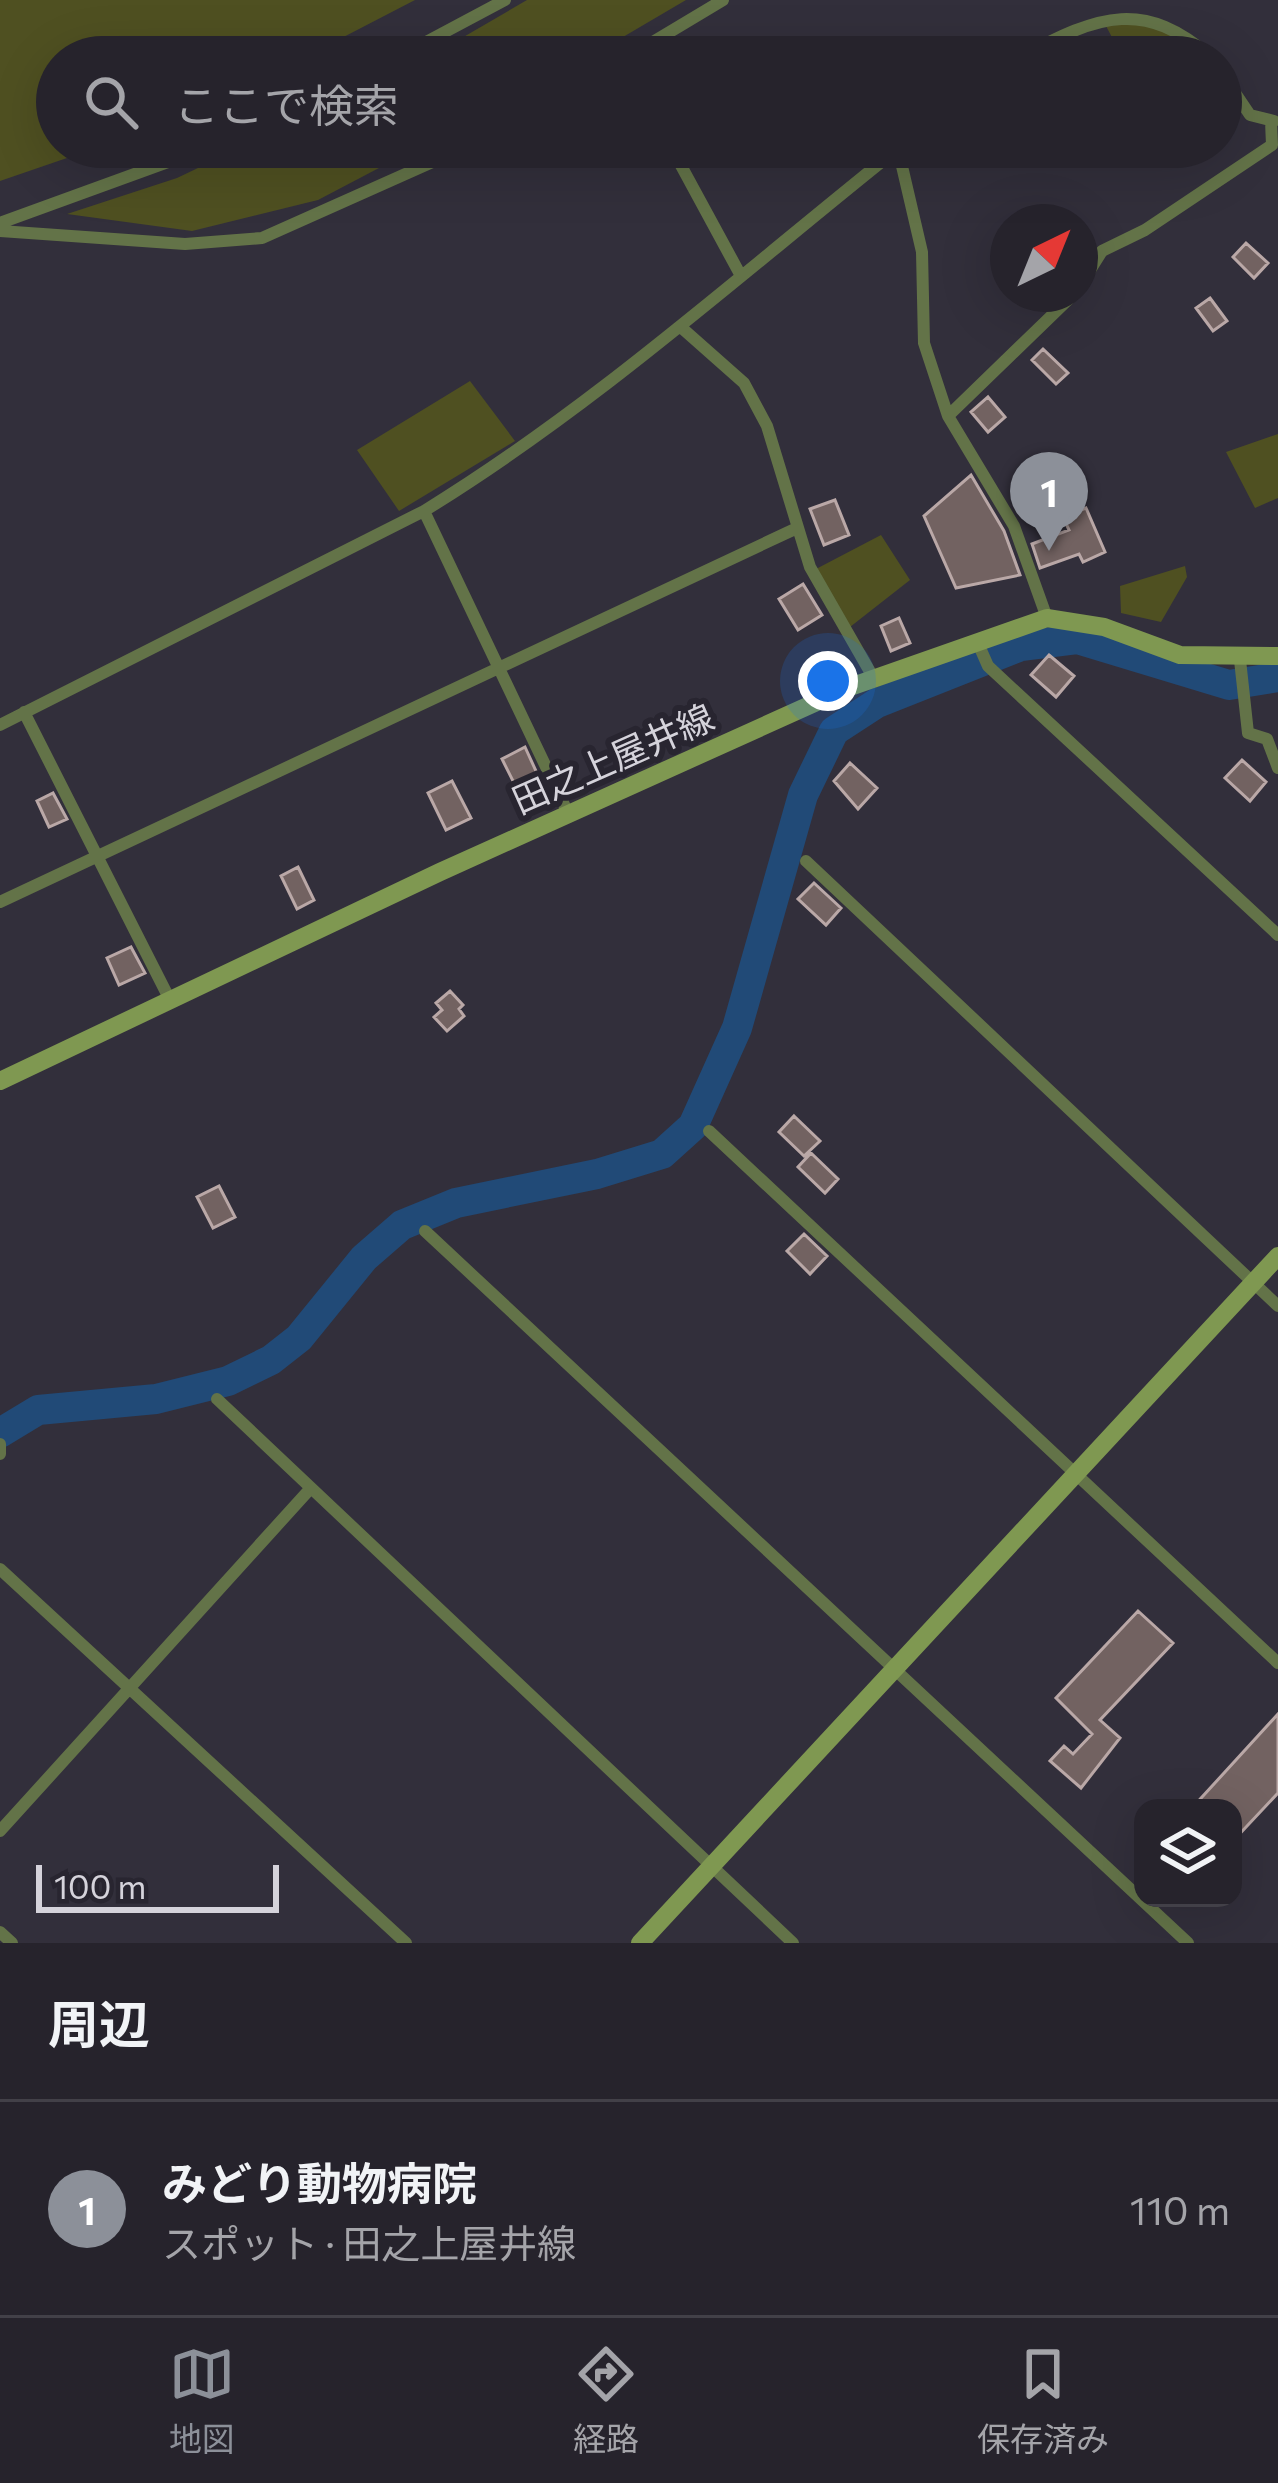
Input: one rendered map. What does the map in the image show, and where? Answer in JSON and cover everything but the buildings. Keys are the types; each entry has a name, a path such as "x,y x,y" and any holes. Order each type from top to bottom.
{"main road":[{"name":"田之上屋井線","path":"0,1081 568,813 873,677 977,641 1047,618 1104,627 1180,655 1241,666 1278,656"},
{"path":"640,1943 1278,1256"}],"street":[{"path":"437,36 505,0"},
{"path":"663,36 723,0"},
{"path":"1059,36 1119,3 1138,3"},
{"path":"1173,14 1196,36"},
{"path":"1242,103 1250,115 1275,121 1272,145 1242,165"},
{"path":"0,227 154,168"},
{"path":"0,227 185,244 262,238 419,168"},
{"path":"682,168 741,276"},
{"path":"0,725 424,511 549,430 683,329 874,168"},
{"path":"903,168 922,252 924,343 948,416 1014,526 1047,618"},
{"path":"1098,257 1238,168"},
{"path":"948,416 1055,312"},
{"path":"683,329 744,383 767,426 810,567 873,677"},
{"path":"424,511 568,813"},
{"path":"0,902 795,529"},
{"path":"977,641 988,666 1278,935"},
{"path":"1241,666 1248,733 1267,740 1278,768"},
{"path":"24,712 170,1000"},
{"path":"806,861 1278,1306"},
{"path":"709,1130 1278,1663"},
{"path":"425,1231 1188,1943"},
{"path":"217,1399 793,1943"},
{"path":"0,1444 0,1454"},
{"path":"0,1832 310,1489"},
{"path":"0,1569 406,1943"},
{"path":"0,1932 12,1943"}],"shaded area":[{"path":"0,0 415,0 346,36 36,36 38,168 0,181"},
{"path":"527,0 686,0 625,36 465,36"},
{"path":"1160,21 1177,36 1111,36 1106,26"},
{"path":"198,168 379,168 318,200 192,231 67,214"},
{"path":"470,381 515,441 399,511 357,450"},
{"path":"1278,434 1278,498 1255,508 1226,452"},
{"path":"881,535 910,580 850,627 816,569"},
{"path":"1185,566 1187,577 1161,622 1121,613 1120,586"}],"waterway":[{"path":"0,1433 38,1410 156,1399 228,1381 271,1360 299,1338 364,1258 402,1225 456,1203 597,1174 662,1154 693,1126 737,1028 803,795 834,731 877,703 1021,646 1077,639 1229,685 1278,677"}],"place":[{"name":"みどり動物病院","path":"1049,551"}]}
